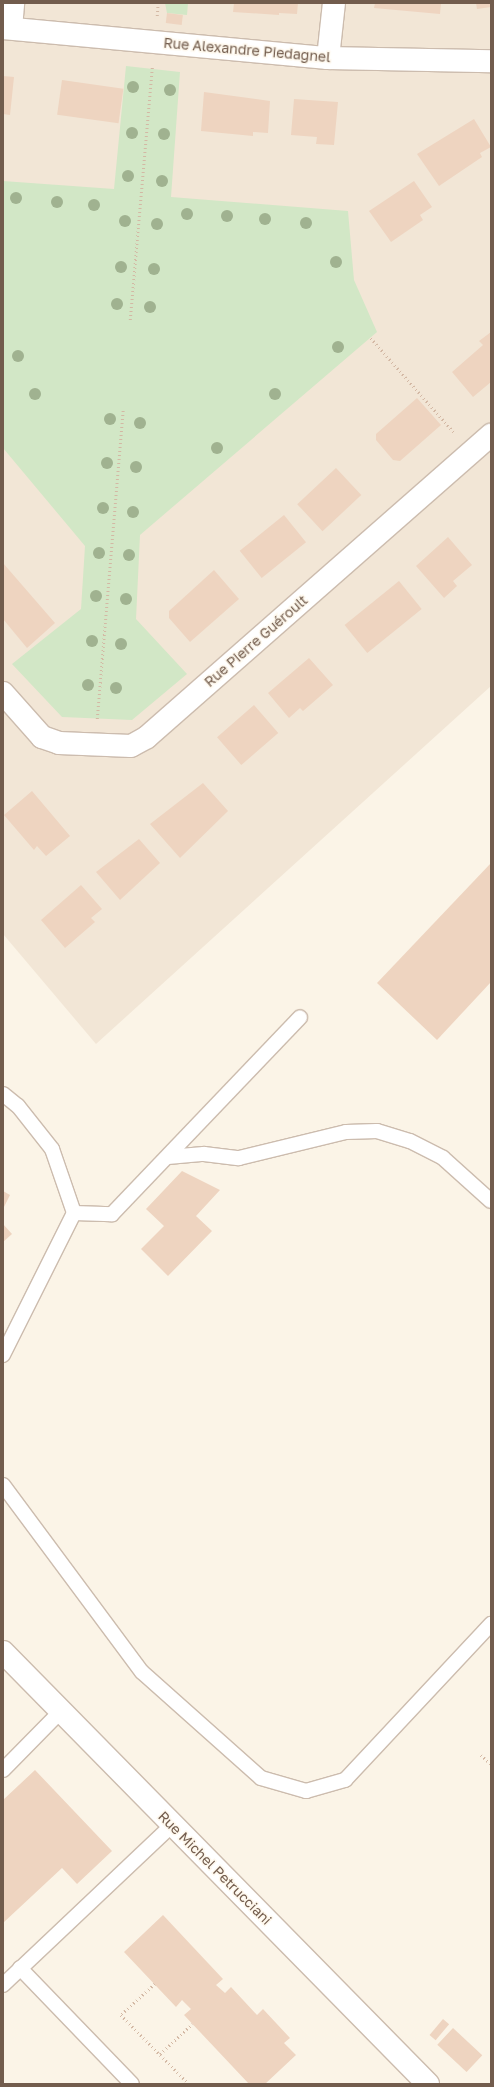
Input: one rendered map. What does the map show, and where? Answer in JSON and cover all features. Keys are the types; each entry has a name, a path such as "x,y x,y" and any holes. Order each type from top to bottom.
{"street":[{"path":"7,28 13,3"},
{"path":"328,58 334,3"},
{"name":"Rue Alexandre Piedagnel","path":"7,28 328,58 491,61"},
{"name":"Rue Pierre Guéroult","path":"3,693 42,737 59,743 131,746 147,737 491,435"},
{"name":"Rue Michel Petrucciani","path":"3,1652 62,1710 172,1825 428,2084"}],"lane":[{"path":"74,1213 112,1214 300,1017"},
{"path":"3,1094 18,1106 52,1149 74,1213 3,1355"},
{"path":"168,1157 204,1154 239,1158 346,1132 376,1131 410,1141 443,1158 491,1201"},
{"path":"3,1486 142,1672 261,1778 306,1791 345,1780 491,1624"},
{"path":"3,1770 62,1710"},
{"path":"3,1985 172,1825"},
{"path":"20,1968 132,2084"}],"path":[{"path":"130,320 158,3"},
{"path":"371,338 471,452"},
{"path":"94,745 123,409"},
{"path":"480,1755 491,1764"},
{"path":"155,1984 121,2015 189,2084"},
{"path":"160,2054 192,2024"}],"shaded area":[{"path":"3,3 491,3 491,686 96,1044 3,934"}],"green space":[{"path":"165,3 188,3 187,15 167,13"},
{"path":"126,66 180,72 171,197 348,211 354,280 377,332 140,535 136,619 187,674 132,720 62,717 12,664 81,609 85,546 3,448 3,181 114,189"}],"building":[{"path":"234,3 298,3 297,14 279,13 279,15 233,12"},
{"path":"375,3 441,3 440,14 374,8"},
{"path":"476,3 491,3 491,7 477,9"},
{"path":"167,13 183,15 182,25 166,23"},
{"path":"3,76 14,77 10,115 3,114"},
{"path":"62,80 123,89 119,123 57,115"},
{"path":"204,92 270,101 268,133 253,132 253,136 201,131"},
{"path":"294,99 338,102 334,145 316,144 317,137 291,135"},
{"path":"474,119 491,147 480,153 482,157 439,186 417,154"},
{"path":"414,181 432,207 420,215 423,220 391,242 369,211"},
{"path":"491,332 491,382 473,397 452,372 483,345 479,341"},
{"path":"417,398 441,425 400,461 393,460 376,440 376,434"},
{"path":"336,468 361,495 322,531 297,504"},
{"path":"284,515 306,542 262,578 240,551"},
{"path":"448,537 472,565 453,581 457,586 444,598 416,566"},
{"path":"3,563 55,623 27,648 3,619"},
{"path":"214,570 239,599 190,642 169,618 169,611"},
{"path":"399,581 422,609 367,653 345,625"},
{"path":"309,658 333,685 303,711 300,708 289,718 268,693"},
{"path":"254,705 278,733 241,765 217,737"},
{"path":"203,783 228,811 180,858 150,824"},
{"path":"32,791 70,836 46,856 37,846 34,850 4,815"},
{"path":"139,839 160,863 120,900 96,872"},
{"path":"491,863 491,982 437,1040 377,983"},
{"path":"81,885 102,909 91,918 95,922 65,948 41,920"},
{"path":"182,1171 220,1190 196,1216 212,1231 168,1276 141,1249 164,1226 146,1209"},
{"path":"3,1191 10,1195 3,1209"},
{"path":"3,1224 12,1234 3,1242"},
{"path":"35,1770 112,1851 77,1884 62,1868 3,1923 3,1800"},
{"path":"163,1915 223,1979 216,1985 225,1993 231,1987 257,2015 263,2009 290,2038 284,2043 296,2055 265,2084 249,2084 184,2015 191,2009 182,2000 176,2007 124,1952"},
{"path":"443,2019 449,2024 436,2040 430,2035"},
{"path":"453,2028 482,2055 467,2072 437,2045"}]}
